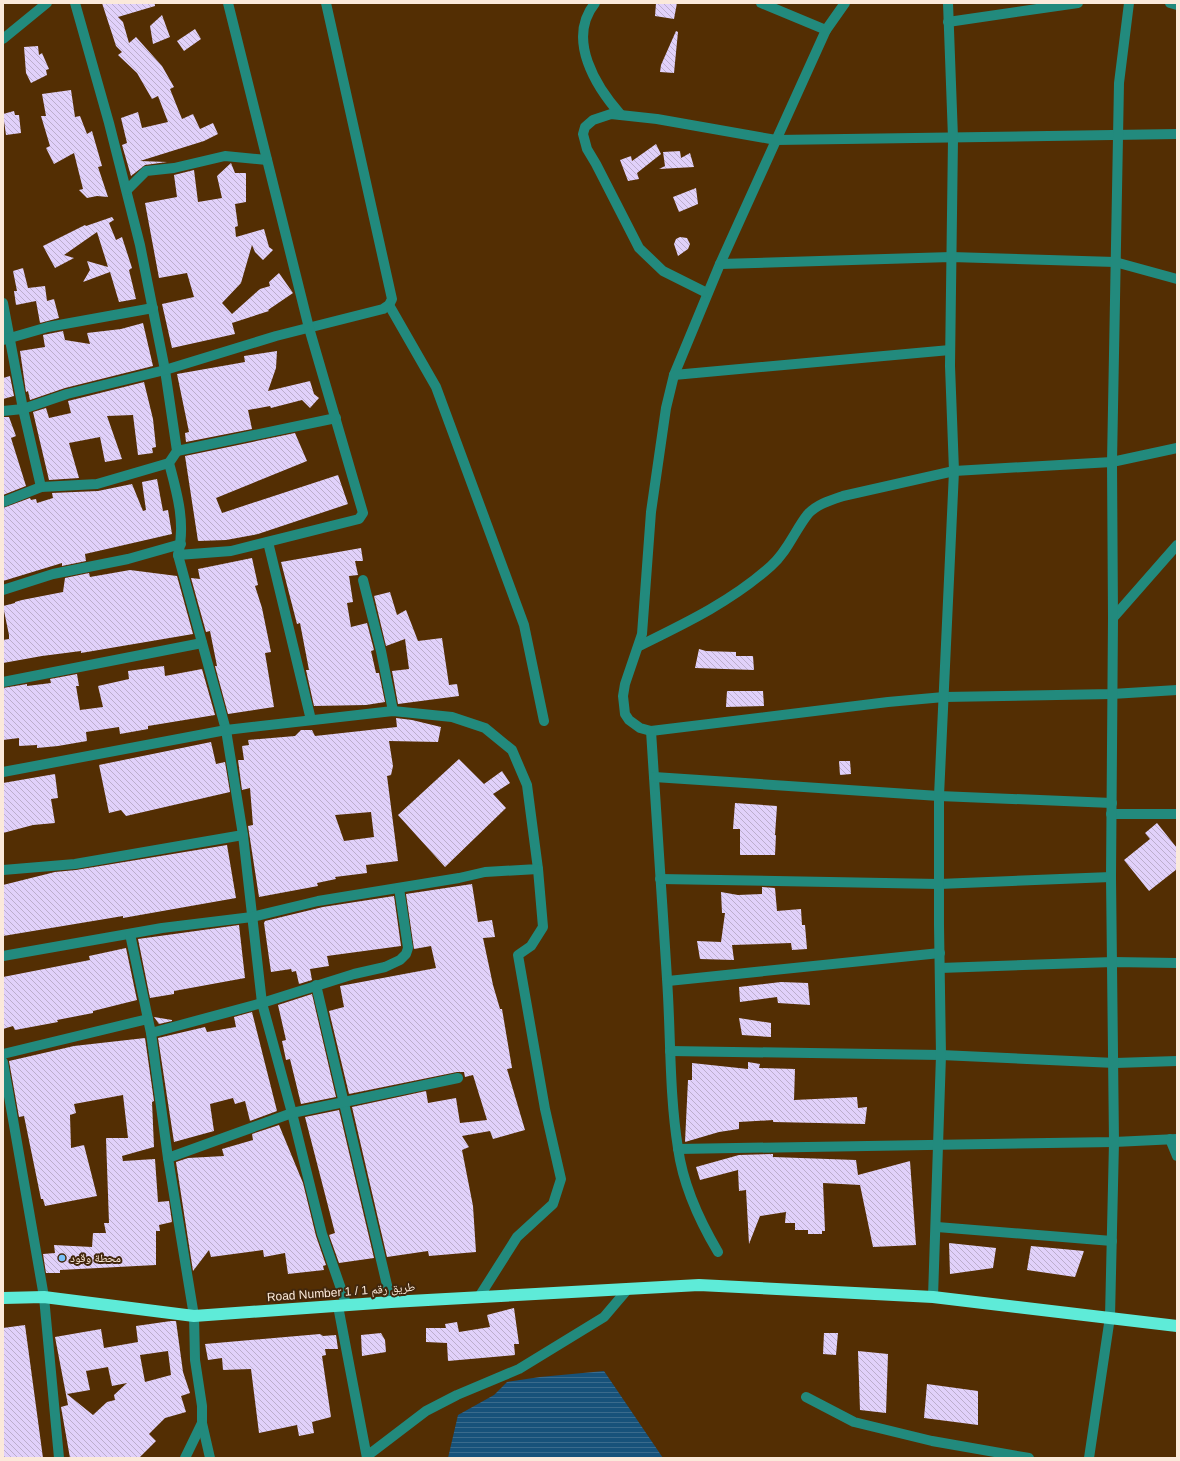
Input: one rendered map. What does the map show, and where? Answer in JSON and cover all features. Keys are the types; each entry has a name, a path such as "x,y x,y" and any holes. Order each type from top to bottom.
{"highway":[{"name":"Road Number 1 / طريق رقم 1","path":"3,1298 44,1297 194,1316 478,1297 681,1287 734,1287 933,1297 1177,1326"}],"street":[{"path":"3,39 47,3"},
{"path":"3,502 41,487 97,484 169,463 177,451 165,370 127,190 75,3"},
{"path":"178,555 231,551 359,519 363,513 309,328 228,3"},
{"path":"3,411 23,409 67,394 165,370 259,341 309,328 329,321 353,317 389,305 392,299 326,3"},
{"path":"595,3 587,13 584,36 589,67 599,88 621,116"},
{"path":"761,3 826,30"},
{"path":"845,3 826,30 707,293 674,375 666,408 651,512 644,614 639,646 625,684 623,705 625,714 629,720 640,728 650,731 888,702 944,697 1112,694 1177,690"},
{"path":"933,1297 937,1227 941,1055 938,884 939,796 954,471 950,350 953,138 948,3"},
{"path":"948,22 1078,3"},
{"path":"1089,1458 1110,1317 1115,1062 1111,877 1113,618 1112,462 1119,83 1129,3"},
{"path":"1170,3 1177,5"},
{"path":"707,293 663,271 639,248 587,149 583,134 588,123 601,116 611,114 657,119 776,140 1177,134"},
{"path":"127,190 146,171 174,168 225,156 267,160"},
{"path":"720,264 951,257 1115,262 1177,279"},
{"path":"3,303 7,339 41,487"},
{"path":"389,305 436,387 524,625 544,721"},
{"path":"7,339 48,327 153,308"},
{"path":"674,375 950,350"},
{"path":"177,451 336,418"},
{"path":"639,646 697,617 749,584 773,565 794,537 808,514 821,504 843,496 954,471 1112,462 1177,448"},
{"path":"169,463 179,501 182,527 181,544 178,555 226,730 242,835 262,1003 342,1306 367,1457 426,1411 457,1395 519,1369 604,1317 627,1290"},
{"path":"268,542 311,720"},
{"path":"3,590 53,574 128,558 181,544"},
{"path":"1113,618 1177,545"},
{"path":"363,580 381,651 393,711"},
{"path":"3,682 202,644"},
{"path":"3,772 226,730 393,711 452,717 485,728 512,750 527,785 538,869 543,927 531,946 518,955 545,1109 561,1179 553,1204 517,1237 478,1297"},
{"path":"650,731 668,980 670,1051 678,1149 695,1208 704,1228 718,1252"},
{"path":"654,777 939,796 1112,803"},
{"path":"1111,814 1177,814"},
{"path":"3,870 75,864 242,835"},
{"path":"3,956 199,923 252,917 318,901 459,878 485,872 538,869"},
{"path":"660,879 938,884 1111,877"},
{"path":"151,1033 262,1003 354,974 385,967 400,960 406,954 408,948 399,888"},
{"path":"130,934 151,1033 168,1158 194,1316 195,1360 202,1406 202,1423 210,1458"},
{"path":"668,980 940,953"},
{"path":"940,968 1113,962 1177,962"},
{"path":"316,985 391,1302"},
{"path":"3,1054 148,1019"},
{"path":"670,1051 941,1055 1115,1062 1177,1061"},
{"path":"3,1062 44,1297 59,1458"},
{"path":"168,1158 292,1113 458,1078"},
{"path":"678,1149 1114,1142 1174,1139 1177,1156"},
{"path":"937,1227 1112,1241"},
{"path":"806,1397 854,1422 932,1441 1028,1458"},
{"path":"185,1458 202,1423"}],"water":[{"path":"604,1371 663,1458 448,1458 458,1415 494,1395 507,1382 540,1377"}],"building":[{"path":"102,3 155,3 155,6 118,17 123,22 129,43 136,37 162,66 174,87 170,89 182,119 193,114 200,129 213,123 218,134 204,141 140,161 167,162 145,165 131,176 122,145 127,143 121,118 138,112 142,128 168,122 158,96 152,99 137,73 118,55 122,52 116,46"},
{"path":"656,3 677,3 674,19 655,16"},
{"path":"162,15 170,37 153,44 150,26"},
{"path":"195,29 201,39 184,51 177,41"},
{"path":"676,31 678,32 674,73 660,72 661,65"},
{"path":"38,46 39,55 42,53 49,69 46,70 47,75 31,83 26,73 24,47"},
{"path":"71,90 75,117 80,116 87,134 92,131 102,166 98,167 108,197 97,196 87,198 79,190 83,189 74,153 54,164 46,148 50,146 41,116 46,116 42,94"},
{"path":"14,111 15,115 19,115 21,133 6,135 3,114"},
{"path":"656,144 661,154 637,173 639,179 628,181 620,160 631,156 632,161"},
{"path":"680,151 681,158 690,153 694,167 659,169 665,166 663,152"},
{"path":"231,163 235,173 246,173 246,202 235,204 238,226 235,227 236,237 264,229 269,247 273,250 263,260 255,252 252,245 241,283 222,303 232,314 260,289 270,286 269,282 279,273 293,293 268,310 269,311 232,323 235,334 172,348 162,304 194,297 187,273 159,278 145,203 177,197 174,175 194,170 198,202 222,198 217,176"},
{"path":"696,188 698,204 679,212 673,197"},
{"path":"112,217 114,220 109,223 116,240 122,237 132,268 129,270 136,299 119,302 110,272 83,282 90,270 87,261 108,267 97,232 64,255 74,258 55,268 43,246 85,225 86,226"},
{"path":"680,237 687,238 690,244 688,249 678,256 674,244 676,239"},
{"path":"23,268 28,288 45,286 47,301 54,299 59,318 40,323 36,301 16,305 14,291 17,291 13,271"},
{"path":"143,323 153,366 65,388 30,400 28,391 26,392 20,351 45,347 43,335 63,331 65,340 90,344 87,333 121,329"},
{"path":"277,351 276,368 268,391 310,381 314,394 319,398 310,408 302,400 271,408 270,406 248,410 252,429 186,442 185,433 189,432 177,374 245,362 244,356"},
{"path":"10,376 14,396 3,399 3,378"},
{"path":"144,382 153,419 156,447 152,448 153,453 138,455 133,415 107,416 122,459 105,462 100,437 69,443 79,478 49,480 33,412 46,408 49,418 71,413 68,401"},
{"path":"3,417 9,417 16,436 11,438 26,486 3,495"},
{"path":"295,433 307,461 216,498 222,513 338,475 348,504 258,534 226,540 198,541 185,456"},
{"path":"157,479 163,511 168,510 172,534 85,554 86,561 62,566 62,563 3,581 3,508 30,498 31,500 36,499 37,503 53,498 52,493 98,491 132,484 143,511 146,510 142,482"},
{"path":"361,548 363,561 355,561 358,575 349,576 353,602 347,603 351,627 367,623 374,650 371,651 376,673 379,673 385,702 366,705 314,706 306,670 309,670 300,623 297,624 281,562"},
{"path":"252,558 258,585 255,586 262,608 271,652 265,653 274,707 228,714 215,666 217,666 210,631 206,632 191,578 200,579 198,569"},
{"path":"130,570 177,576 193,634 81,653 81,651 3,663 3,640 9,639 9,635 3,606 22,600 63,592 65,578 89,573 90,577"},
{"path":"390,592 397,615 406,610 418,641 442,638 449,685 457,684 459,696 398,704 392,671 409,669 405,639 386,646 374,596"},
{"path":"699,649 706,651 736,652 736,656 753,656 754,670 695,668"},
{"path":"164,666 165,676 202,669 215,715 148,726 148,729 120,734 119,727 86,732 87,741 58,746 37,748 37,745 19,746 19,738 3,740 3,688 27,684 27,686 51,683 50,679 77,674 79,686 76,686 80,710 103,707 98,686 129,679 128,671"},
{"path":"727,691 763,691 764,706 726,707"},
{"path":"396,718 441,727 438,742 389,741 393,766 391,775 387,776 398,861 366,865 367,873 335,877 336,879 317,883 318,886 259,897 248,826 253,825 250,788 242,790 238,760 244,760 242,746 249,745 248,740 295,736 301,730 312,730 315,736 397,727","holes":["371,812 374,837 344,841 335,815"]},
{"path":"211,742 216,764 225,762 230,792 126,816 121,810 109,813 99,765"},
{"path":"459,759 484,784 502,771 510,783 493,794 506,808 445,867 398,815"},
{"path":"839,761 850,761 851,774 840,775"},
{"path":"55,774 58,798 51,799 55,823 33,825 3,833 3,783"},
{"path":"735,803 777,806 775,855 740,855 740,829 733,829"},
{"path":"1157,823 1177,848 1177,869 1149,891 1124,860 1150,839 1145,833"},
{"path":"227,845 236,898 123,918 123,916 3,936 3,885 55,872 76,870"},
{"path":"472,884 478,922 492,920 495,937 483,938 493,985 500,1009 502,1009 512,1068 507,1069 525,1130 493,1139 490,1131 462,1136 469,1147 462,1150 473,1206 476,1252 429,1256 428,1251 387,1257 352,1107 426,1091 428,1103 456,1098 460,1123 487,1120 473,1075 465,1077 464,1072 457,1072 349,1094 329,1011 344,1007 340,986 436,968 431,946 414,949 406,894"},
{"path":"762,887 775,888 777,911 801,909 802,925 805,925 807,949 792,950 791,943 732,945 734,960 700,959 697,941 721,942 725,913 722,913 721,892 738,895 762,894"},
{"path":"394,896 401,946 327,956 329,966 310,969 312,980 299,984 296,971 292,972 291,969 271,972 264,923 265,921 323,907"},
{"path":"239,925 245,978 174,991 174,994 150,998 138,939"},
{"path":"126,948 137,1000 93,1011 93,1013 57,1020 58,1022 15,1030 13,1026 3,1029 3,977 90,960 89,956"},
{"path":"781,982 808,983 810,1005 778,1003 777,997 740,1002 739,987"},
{"path":"312,994 336,1097 301,1104 290,1059 286,1060 282,1041 286,1040 278,1005"},
{"path":"252,1012 277,1111 250,1121 245,1101 235,1104 233,1098 210,1104 214,1131 174,1142 158,1038 205,1027 207,1032 236,1027 234,1017"},
{"path":"154,1017 172,1020 172,1021 159,1024"},
{"path":"739,1018 771,1023 771,1037 742,1035"},
{"path":"145,1038 154,1101 152,1102 154,1147 122,1156 123,1161 155,1159 158,1202 169,1201 172,1222 159,1225 160,1231 156,1231 156,1265 60,1270 60,1273 46,1273 43,1254 55,1253 54,1245 92,1247 93,1233 106,1233 104,1223 109,1223 106,1138 128,1138 123,1095 74,1104 76,1113 70,1115 71,1148 84,1145 97,1196 45,1206 43,1199 41,1199 24,1116 19,1117 9,1061 74,1046"},
{"path":"748,1062 760,1064 759,1068 795,1069 794,1100 857,1097 858,1108 867,1107 865,1124 773,1122 773,1120 739,1122 739,1129 719,1132 685,1142 688,1080 692,1080 692,1063 748,1069"},
{"path":"339,1110 374,1258 339,1263 329,1235 335,1233 305,1117"},
{"path":"279,1125 303,1183 316,1236 326,1265 323,1266 324,1270 288,1274 285,1253 264,1257 263,1250 211,1257 209,1250 193,1271 176,1162 188,1158 224,1156 222,1149 253,1140 252,1134"},
{"path":"773,1154 773,1157 856,1160 858,1175 910,1161 916,1245 873,1247 860,1185 823,1183 825,1231 822,1231 822,1234 808,1234 808,1230 795,1230 795,1223 785,1223 786,1212 760,1216 749,1244 746,1190 739,1191 738,1170 700,1180 696,1167 739,1155"},
{"path":"949,1243 996,1248 993,1268 950,1274"},
{"path":"1031,1246 1084,1251 1075,1277 1027,1270"},
{"path":"514,1308 519,1344 514,1344 515,1355 448,1361 447,1343 426,1342 426,1328 446,1328 445,1324 457,1322 459,1332 490,1327 487,1315"},
{"path":"176,1321 183,1372 190,1393 181,1396 186,1412 165,1418 149,1434 156,1441 139,1458 70,1458 61,1407 68,1405 55,1337 101,1329 104,1348 138,1342 136,1326","holes":["168,1351 171,1375 145,1382 140,1355","108,1367 112,1386 127,1383 114,1395 115,1400 107,1402 93,1415 67,1394 90,1390 86,1371"]},
{"path":"25,1325 43,1458 3,1458 3,1328"},
{"path":"381,1333 385,1340 386,1352 362,1356 361,1335"},
{"path":"824,1333 838,1333 836,1355 823,1354"},
{"path":"320,1334 323,1336 336,1335 338,1349 325,1349 326,1355 322,1356 331,1417 312,1422 314,1433 299,1436 297,1425 259,1433 251,1369 223,1370 222,1358 208,1360 205,1344"},
{"path":"858,1351 888,1354 886,1413 860,1410"},
{"path":"927,1384 978,1391 978,1425 924,1418"}],"place":[{"name":"محطة وقود","path":"62,1258"}]}
